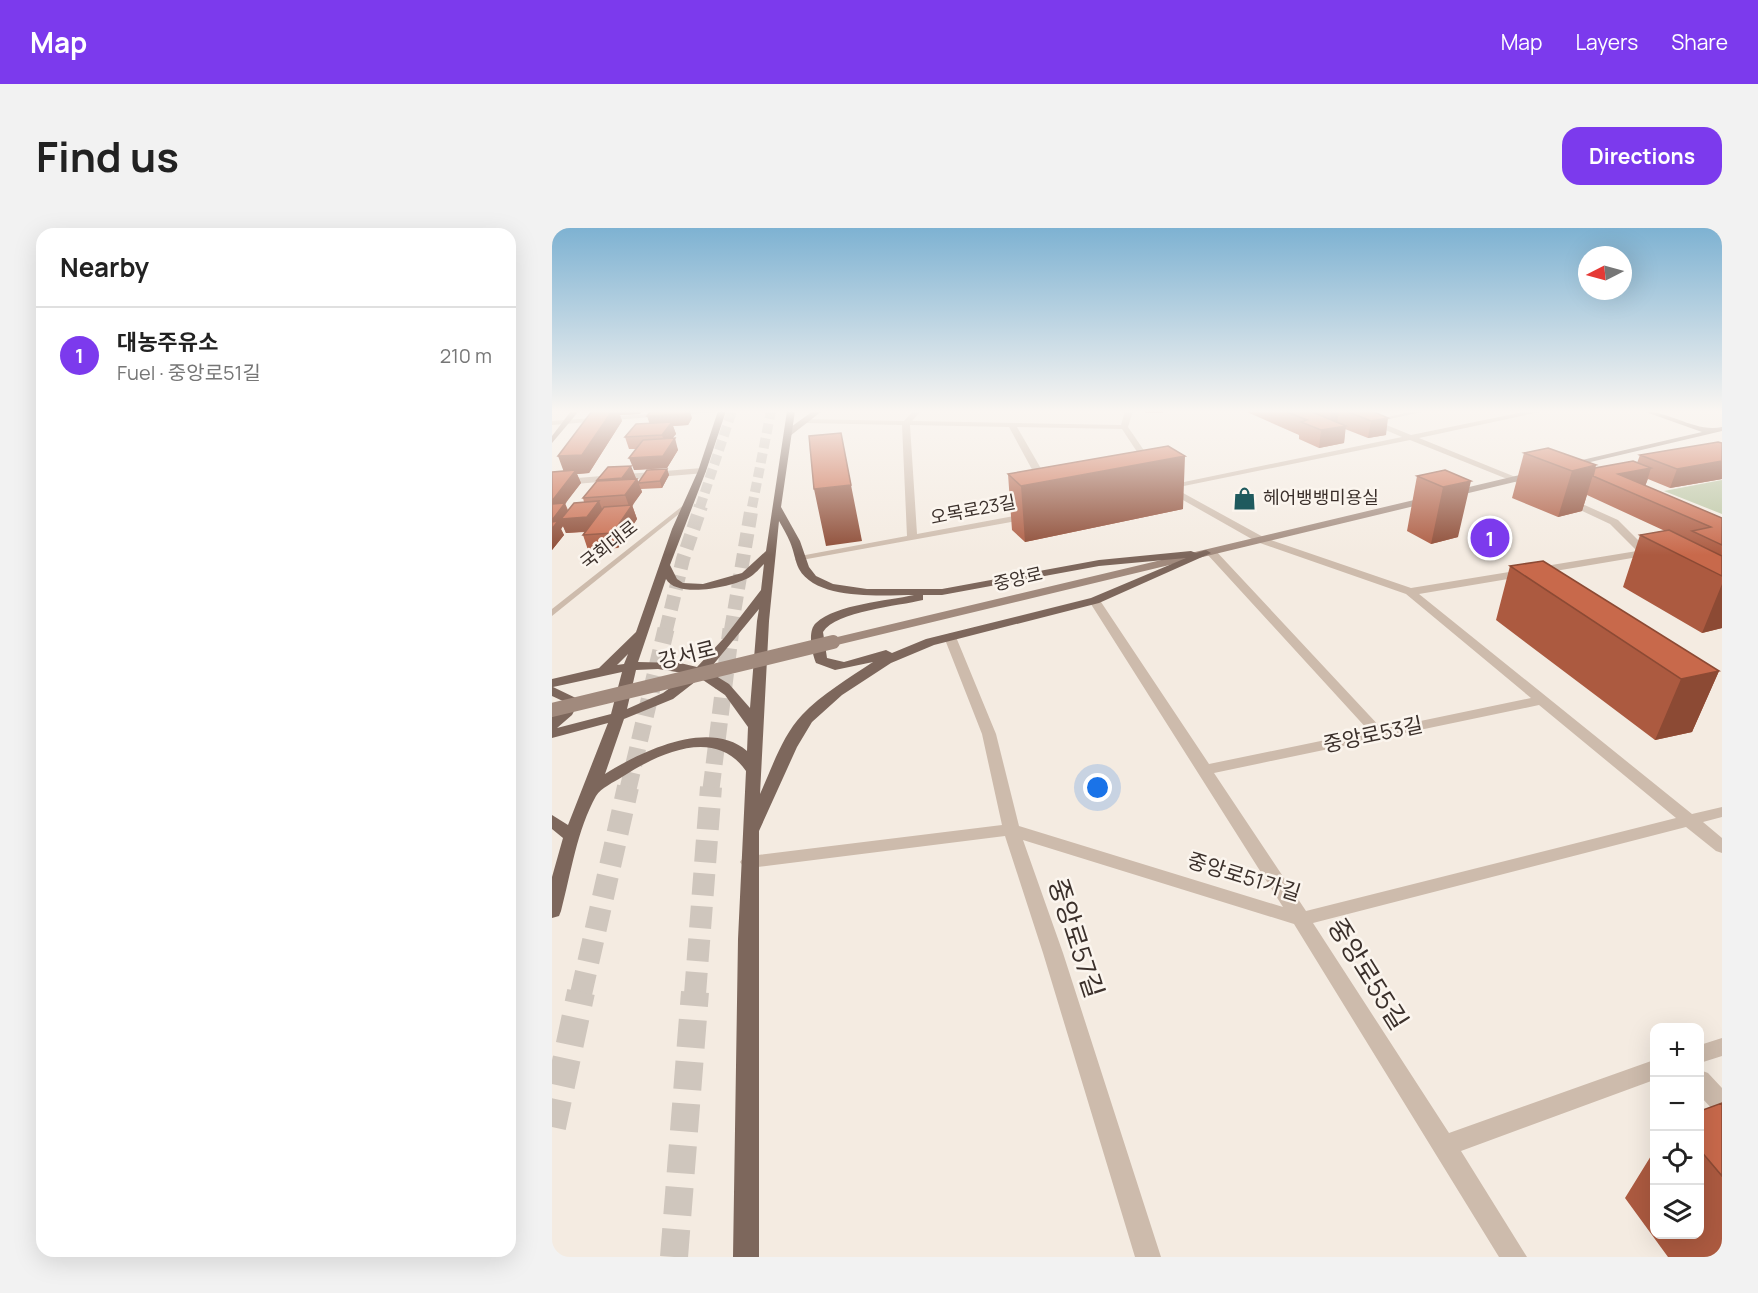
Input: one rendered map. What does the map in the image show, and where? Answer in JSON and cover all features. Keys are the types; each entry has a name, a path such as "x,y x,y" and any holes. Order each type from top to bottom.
{"main road":[{"path":"552,911 556,878 587,793 613,734 630,667 665,565 706,459"},
{"path":"746,1257 750,835 753,770 767,590 784,459"},
{"path":"1562,468 1599,459"},
{"name":"중앙로","path":"833,642 1550,470"},
{"path":"777,508 795,541 800,559 812,578 830,587 867,592 942,592"},
{"path":"665,565 672,581 681,586 703,587 746,575 771,552"},
{"path":"1208,552 1095,601 857,662 827,665 821,660 817,633 820,626 840,614 942,592 1099,563 1208,552"},
{"path":"552,734 651,705 688,682 738,629 767,590"},
{"path":"602,673 643,630"},
{"name":"강서로","path":"552,710 833,642"},
{"path":"750,835 789,747 806,719 837,692 872,669 930,642"},
{"path":"552,683 630,667 663,667 697,673 717,681 731,693 756,728"},
{"path":"552,691 573,700 567,712 552,725"},
{"path":"587,793 627,765 648,755 693,744 720,744 737,750 753,770"},
{"path":"552,821 572,836"}],"street":[{"path":"908,459 912,538"},
{"path":"1031,459 1048,491"},
{"path":"1143,459 1161,488 1261,540 1410,592 1722,847"},
{"path":"1161,488 1303,459"},
{"path":"1467,459 1538,488"},
{"path":"552,483 702,471"},
{"path":"1560,498 1614,522 1645,553 1667,562"},
{"name":"오목로23길","path":"800,559 1039,514"},
{"path":"1208,552 1379,734"},
{"path":"1410,592 1447,584 1645,553"},
{"name":"중앙로55길","path":"1095,601 1301,919 1514,1257"},
{"name":"중앙로57길","path":"950,637 989,734 1011,830 1053,953 1149,1257"},
{"name":"중앙로53길","path":"1204,770 1542,700"},
{"name":"중앙로51가길","path":"750,862 1011,830 1301,919 1722,812"},
{"path":"1704,1053 1722,1047"},
{"path":"1444,1146 1650,1071"},
{"path":"1704,1084 1722,1104"}],"lane":[{"name":"국회대로","path":"552,613 687,505"}],"green space":[{"path":"1722,480 1722,514 1664,491"}],"building":[{"path":"811,459 846,459 851,485 814,489"},
{"path":"1094,459 1168,459 1021,486 1008,474"},
{"path":"1540,459 1579,459 1596,465 1572,471"},
{"path":"1651,459 1722,459 1722,461 1677,469"},
{"path":"1633,461 1651,468 1618,474 1722,518 1722,545 1692,531 1711,527 1593,476 1595,468"},
{"path":"631,466 622,478 597,480 608,467"},
{"path":"667,469 660,481 638,483 647,470"},
{"path":"576,470 552,501 552,472"},
{"path":"1445,470 1471,481 1443,487 1417,476"},
{"path":"637,479 625,495 583,498 597,481"},
{"path":"599,501 587,517 561,519 574,503"},
{"path":"565,503 553,519 552,519 552,504"},
{"path":"632,505 613,533 583,535 604,507"},
{"path":"1669,530 1722,556 1722,576 1640,535"},
{"path":"1543,561 1719,671 1681,679 1510,566"},
{"path":"1722,1103 1722,1176 1704,1155 1704,1110"}],"tunnel":[{"path":"700,507 716,459"},
{"path":"752,507 761,459"},
{"path":"666,630 683,559 701,506"},
{"path":"731,630 752,506"},
{"path":"628,789 666,629"},
{"path":"711,789 731,629"},
{"path":"581,994 628,787"},
{"path":"695,994 711,787"},
{"path":"552,1127 581,992"},
{"path":"674,1257 695,992"}],"place":[{"name":"헤어뱅뱅미용실","path":"1245,498"},
{"name":"대농주유소","path":"1490,538"}]}
